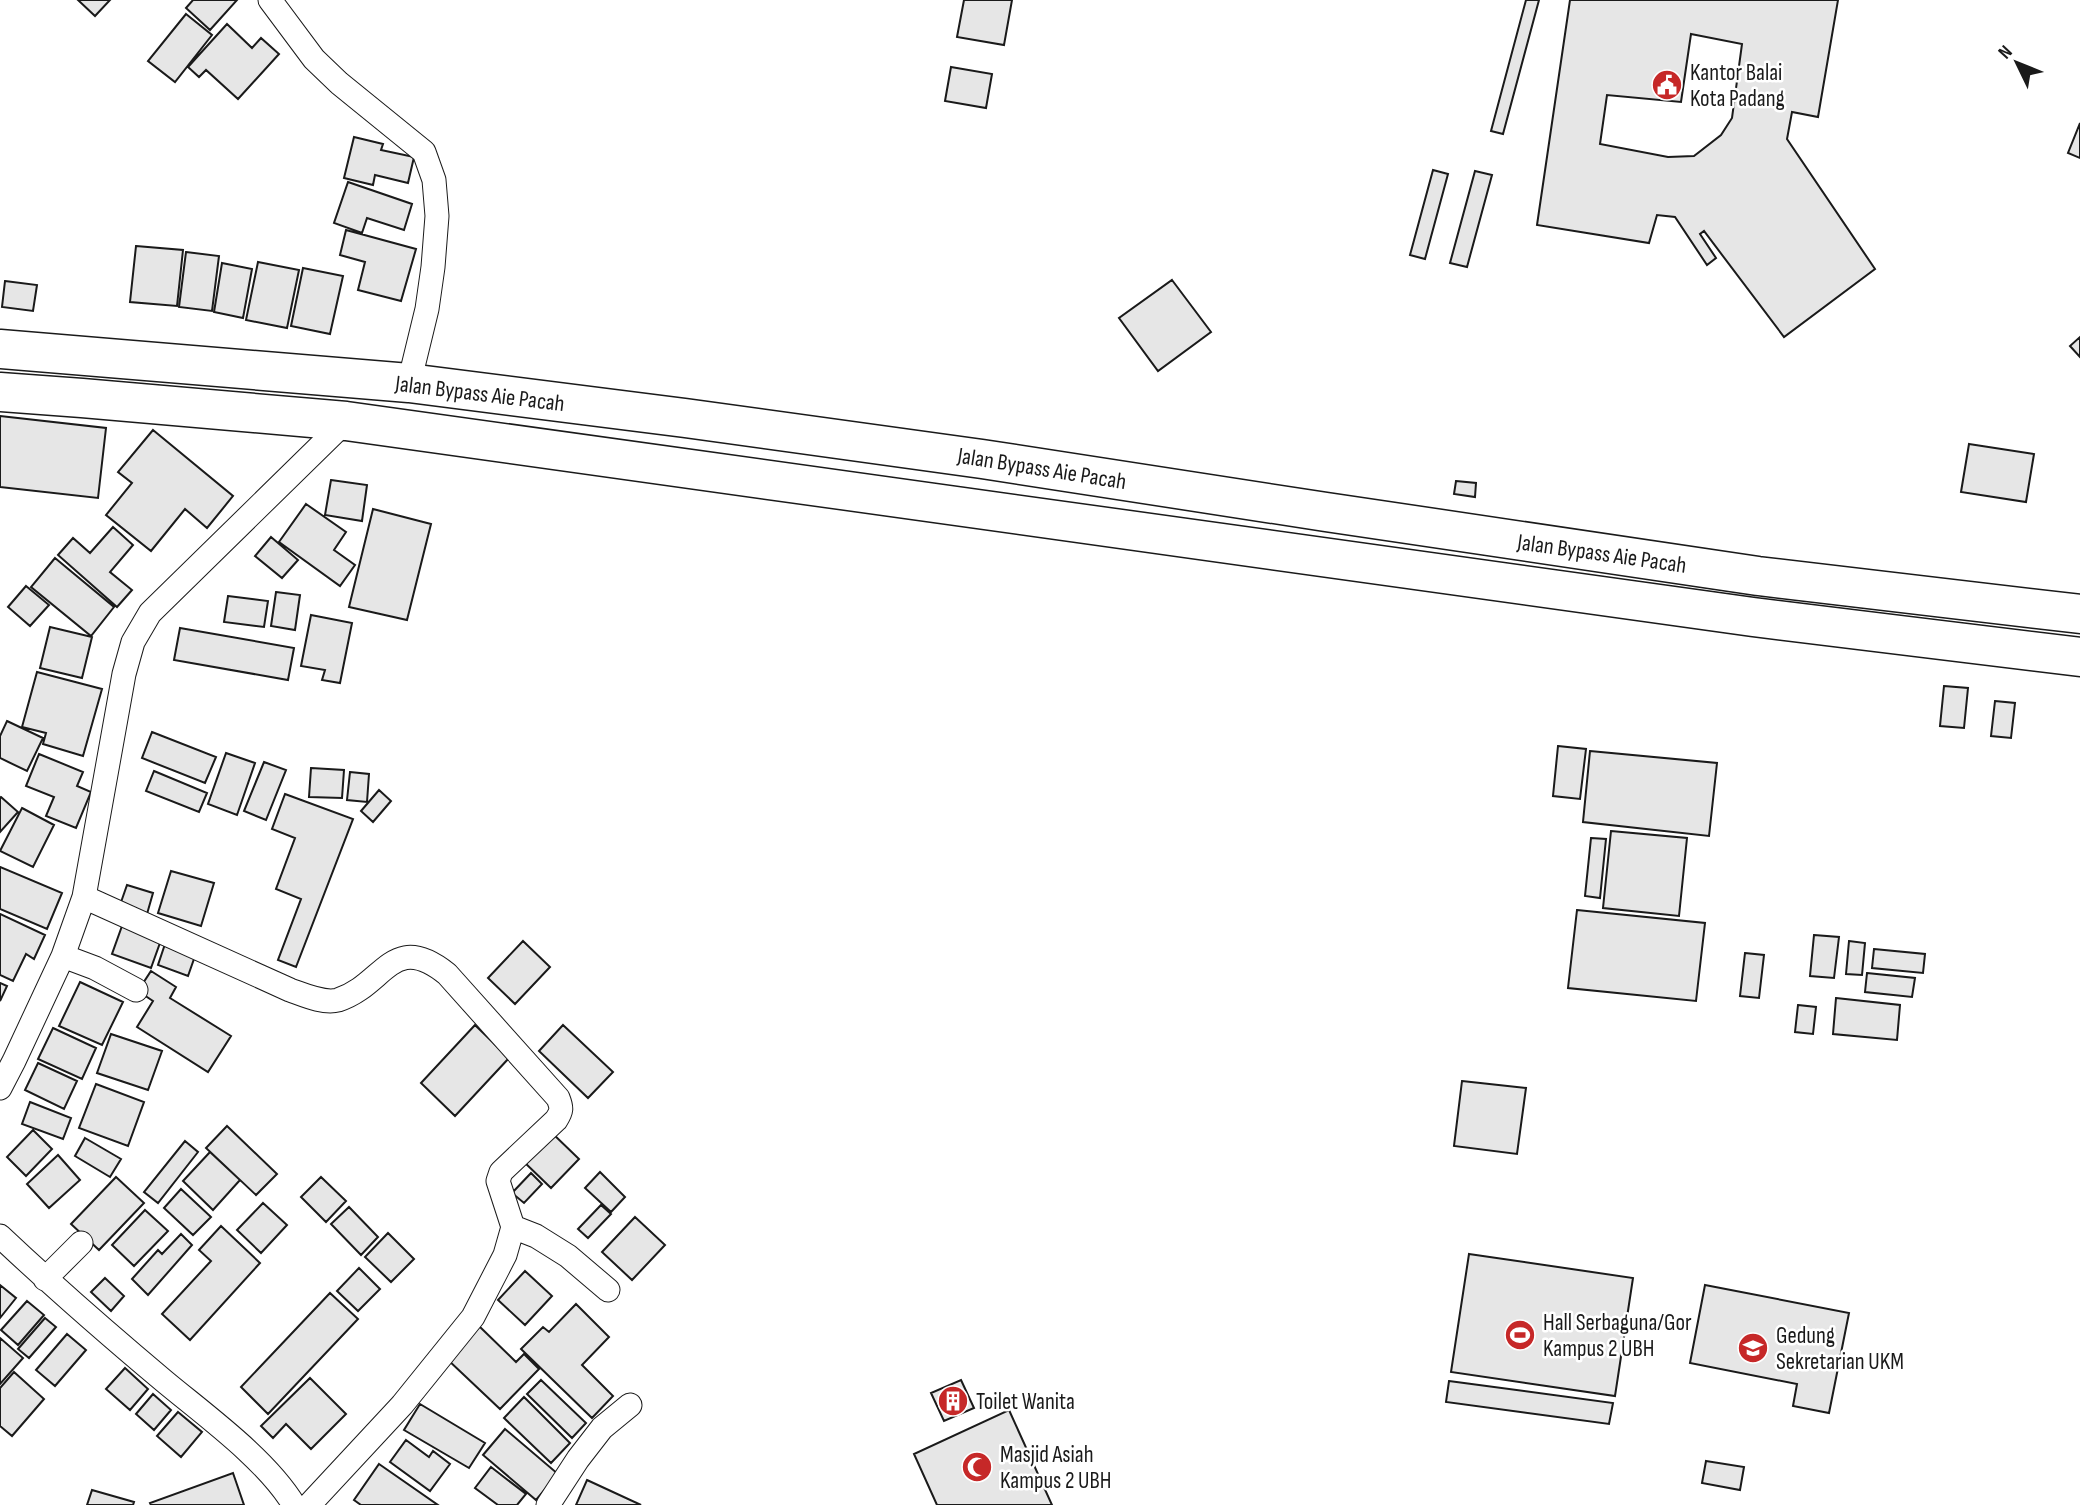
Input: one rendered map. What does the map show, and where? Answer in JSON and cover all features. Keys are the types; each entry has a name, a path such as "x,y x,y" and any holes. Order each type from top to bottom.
{"highway":[{"name":"Jalan Bypass Aie Pacah","path":"0,349 409,383 982,459 1758,576 2080,614"},
{"path":"82,398 83,356"},
{"path":"0,393 346,421 1726,613 2080,657"},
{"path":"647,463 652,415"}],"street":[{"path":"270,0 314,59 339,83 424,152 434,180 437,216 427,309 409,383"},
{"path":"0,1088 63,956 84,897 124,674 133,642 150,613 346,421"},
{"path":"84,897 313,998 337,1001 374,978 387,966 408,957 422,958 447,974 558,1098 562,1107 556,1120 501,1172 498,1181 513,1227 505,1255 473,1317 402,1405 309,1505"},
{"path":"63,956 95,968 136,990"},
{"path":"513,1227 536,1236 568,1256 608,1290"},
{"path":"0,1236 97,1325 229,1434 282,1485 294,1505"},
{"path":"46,1279 81,1243"},
{"path":"548,1505 602,1428 630,1405"}],"building":[{"path":"78,0 110,0 95,16"},
{"path":"193,0 237,0 210,30 186,8"},
{"path":"964,0 1012,0 1004,45 957,37"},
{"path":"1526,0 1539,0 1503,134 1491,131"},
{"path":"1570,0 1838,0 1818,117 1792,112 1787,139 1875,269 1784,337 1704,231 1700,234 1716,258 1707,265 1675,217 1657,215 1649,243 1537,225","holes":["1691,34 1742,44 1732,118 1721,135 1694,156 1668,157 1600,144 1607,95 1681,102"]},
{"path":"186,14 212,35 175,82 148,61"},
{"path":"227,24 252,48 261,38 279,54 238,99 206,70 199,77 188,67"},
{"path":"951,67 992,74 986,108 945,101"},
{"path":"2080,123 2080,158 2068,153"},
{"path":"354,137 383,144 381,150 414,157 408,183 375,175 373,185 344,178"},
{"path":"1433,170 1448,174 1425,259 1410,255"},
{"path":"1475,171 1492,175 1467,267 1450,263"},
{"path":"348,182 412,204 404,230 367,218 362,233 334,223"},
{"path":"346,230 416,249 401,301 358,290 365,262 340,255"},
{"path":"136,246 183,250 177,306 130,302"},
{"path":"186,252 219,256 212,311 179,307"},
{"path":"258,262 299,270 287,328 246,320"},
{"path":"222,263 252,269 243,318 214,312"},
{"path":"303,268 343,276 330,334 291,326"},
{"path":"1172,280 1211,332 1158,371 1119,318"},
{"path":"5,281 37,285 33,311 2,307"},
{"path":"2080,337 2080,357 2070,346"},
{"path":"0,416 106,428 98,498 0,487"},
{"path":"153,430 233,496 207,528 185,509 151,551 106,515 132,483 118,472"},
{"path":"1969,444 2034,454 2026,502 1961,492"},
{"path":"331,480 367,485 362,521 325,515"},
{"path":"1456,481 1476,483 1475,497 1454,494"},
{"path":"306,504 346,532 334,550 355,565 340,586 279,542"},
{"path":"373,509 431,524 407,620 349,607"},
{"path":"113,527 133,545 110,572 132,590 117,607 58,555 73,538 90,553"},
{"path":"271,537 298,560 282,578 255,556"},
{"path":"55,558 114,607 91,636 31,587"},
{"path":"26,586 49,605 30,626 8,607"},
{"path":"276,592 300,595 295,630 271,626"},
{"path":"228,596 268,601 264,627 224,622"},
{"path":"311,615 352,623 340,683 322,680 325,670 301,666"},
{"path":"50,627 92,637 82,678 40,668"},
{"path":"180,628 294,648 288,680 174,660"},
{"path":"37,672 102,689 83,756 43,744 46,733 22,727"},
{"path":"1944,686 1968,688 1964,728 1940,726"},
{"path":"1995,701 2015,703 2011,738 1991,736"},
{"path":"7,721 43,738 27,771 0,758 0,736"},
{"path":"152,732 216,757 205,783 142,758"},
{"path":"1558,746 1586,749 1580,799 1553,796"},
{"path":"1590,751 1717,763 1709,836 1583,822"},
{"path":"226,753 255,763 237,815 208,804"},
{"path":"39,754 83,772 77,786 91,792 76,828 46,816 54,797 26,786"},
{"path":"264,762 286,770 266,820 244,811"},
{"path":"311,768 344,770 342,798 309,797"},
{"path":"154,771 207,793 199,812 146,791"},
{"path":"350,772 369,774 367,802 347,800"},
{"path":"379,790 391,801 373,822 361,811"},
{"path":"285,794 353,819 296,967 278,960 301,899 276,889 295,838 272,829"},
{"path":"0,798 18,812 0,832"},
{"path":"22,808 54,825 33,867 0,851"},
{"path":"1611,831 1687,838 1679,916 1603,908"},
{"path":"1591,838 1606,839 1600,898 1585,896"},
{"path":"0,867 62,893 47,929 0,909"},
{"path":"171,871 214,883 201,926 158,913"},
{"path":"127,885 153,893 147,914 120,905"},
{"path":"1577,910 1705,923 1696,1001 1568,988"},
{"path":"0,914 45,935 34,959 26,954 13,981 0,975"},
{"path":"122,926 161,940 151,968 112,954"},
{"path":"1814,935 1839,937 1834,978 1810,976"},
{"path":"523,941 550,967 515,1004 488,978"},
{"path":"1849,941 1865,943 1862,975 1846,974"},
{"path":"165,944 195,956 188,976 158,965"},
{"path":"1874,949 1925,954 1923,973 1872,968"},
{"path":"1745,953 1764,955 1759,998 1740,996"},
{"path":"151,971 176,987 170,998 231,1036 208,1072 137,1027 153,1001 138,991"},
{"path":"1867,973 1915,978 1912,997 1865,992"},
{"path":"80,982 123,1002 102,1045 59,1026"},
{"path":"0,983 7,986 0,1001"},
{"path":"1836,998 1900,1005 1897,1040 1833,1034"},
{"path":"1798,1005 1816,1007 1813,1034 1795,1032"},
{"path":"475,1025 509,1058 455,1116 421,1083"},
{"path":"563,1025 613,1072 588,1098 539,1051"},
{"path":"53,1028 96,1048 82,1079 38,1059"},
{"path":"111,1034 162,1051 148,1090 97,1073"},
{"path":"38,1063 77,1081 64,1109 25,1090"},
{"path":"1462,1081 1526,1088 1517,1154 1454,1146"},
{"path":"96,1084 144,1102 128,1146 79,1128"},
{"path":"30,1102 71,1118 63,1139 22,1124"},
{"path":"227,1126 277,1174 256,1195 206,1148"},
{"path":"33,1130 52,1149 26,1176 7,1157"},
{"path":"550,1131 579,1159 551,1188 522,1160"},
{"path":"85,1138 121,1159 110,1177 75,1156"},
{"path":"185,1141 198,1152 158,1203 144,1192"},
{"path":"210,1152 240,1180 213,1210 183,1181"},
{"path":"58,1155 80,1180 49,1208 27,1184"},
{"path":"600,1172 625,1197 611,1212 585,1188"},
{"path":"531,1173 542,1184 524,1203 512,1193"},
{"path":"116,1177 144,1203 99,1250 71,1224"},
{"path":"321,1177 346,1201 326,1222 301,1197"},
{"path":"181,1189 211,1217 193,1235 164,1208"},
{"path":"263,1203 287,1225 261,1253 237,1230"},
{"path":"601,1205 611,1214 588,1238 578,1229"},
{"path":"349,1207 378,1237 361,1255 331,1224"},
{"path":"145,1210 168,1231 134,1266 112,1245"},
{"path":"635,1217 665,1245 632,1280 602,1252"},
{"path":"221,1226 260,1263 190,1340 162,1314 211,1261 199,1250"},
{"path":"388,1233 414,1259 391,1282 365,1257"},
{"path":"181,1234 192,1245 148,1295 132,1279 158,1250 162,1254"},
{"path":"1469,1254 1633,1278 1615,1396 1451,1372"},
{"path":"359,1268 380,1289 358,1311 337,1291"},
{"path":"525,1271 552,1296 525,1325 498,1300"},
{"path":"105,1278 124,1296 111,1311 91,1292"},
{"path":"0,1285 16,1298 0,1318"},
{"path":"1705,1285 1849,1313 1829,1413 1793,1406 1797,1384 1690,1363"},
{"path":"330,1293 358,1319 268,1414 241,1387"},
{"path":"27,1301 44,1315 18,1345 1,1330"},
{"path":"576,1304 609,1337 582,1365 613,1396 592,1418 521,1349 543,1327 549,1332"},
{"path":"45,1318 56,1327 29,1358 18,1349"},
{"path":"479,1326 516,1362 524,1354 539,1369 500,1409 447,1359"},
{"path":"67,1334 86,1350 55,1386 36,1370"},
{"path":"0,1338 23,1358 0,1384"},
{"path":"125,1368 148,1389 130,1410 106,1389"},
{"path":"14,1372 44,1399 12,1436 0,1426 0,1388"},
{"path":"310,1378 346,1414 311,1449 286,1424 273,1438 261,1426"},
{"path":"541,1380 586,1423 572,1438 527,1394"},
{"name":"Toilet Wanita","path":"961,1380 974,1408 944,1421 931,1393"},
{"path":"1449,1381 1613,1403 1609,1424 1446,1402"},
{"path":"153,1394 171,1410 154,1430 136,1414"},
{"path":"524,1397 570,1443 551,1463 504,1418"},
{"path":"420,1404 485,1443 469,1468 404,1430"},
{"name":"Masjid Asiah Kampus 2 UBH","path":"1009,1410 1052,1505 937,1505 914,1454"},
{"path":"178,1412 202,1432 181,1457 157,1436"},
{"path":"505,1429 558,1474 536,1500 483,1455"},
{"path":"406,1440 429,1457 433,1451 450,1464 430,1491 390,1462"},
{"path":"1706,1461 1744,1467 1740,1490 1702,1483"},
{"path":"379,1464 438,1505 361,1505 354,1500"},
{"path":"491,1467 526,1494 517,1505 498,1505 475,1488"},
{"path":"233,1473 244,1505 150,1503"},
{"path":"587,1480 641,1505 576,1505"},
{"path":"92,1490 134,1502 133,1505 87,1505"}],"place":[{"name":"Kantor Balai Kota Padang","path":"1667,85"},
{"name":"Hall Serbaguna/Gor Kampus 2 UBH","path":"1520,1335"},
{"name":"Gedung Sekretarian UKM","path":"1753,1348"},
{"name":"Toilet Wanita","path":"953,1401"},
{"name":"Masjid Asiah Kampus 2 UBH","path":"977,1467"}]}
